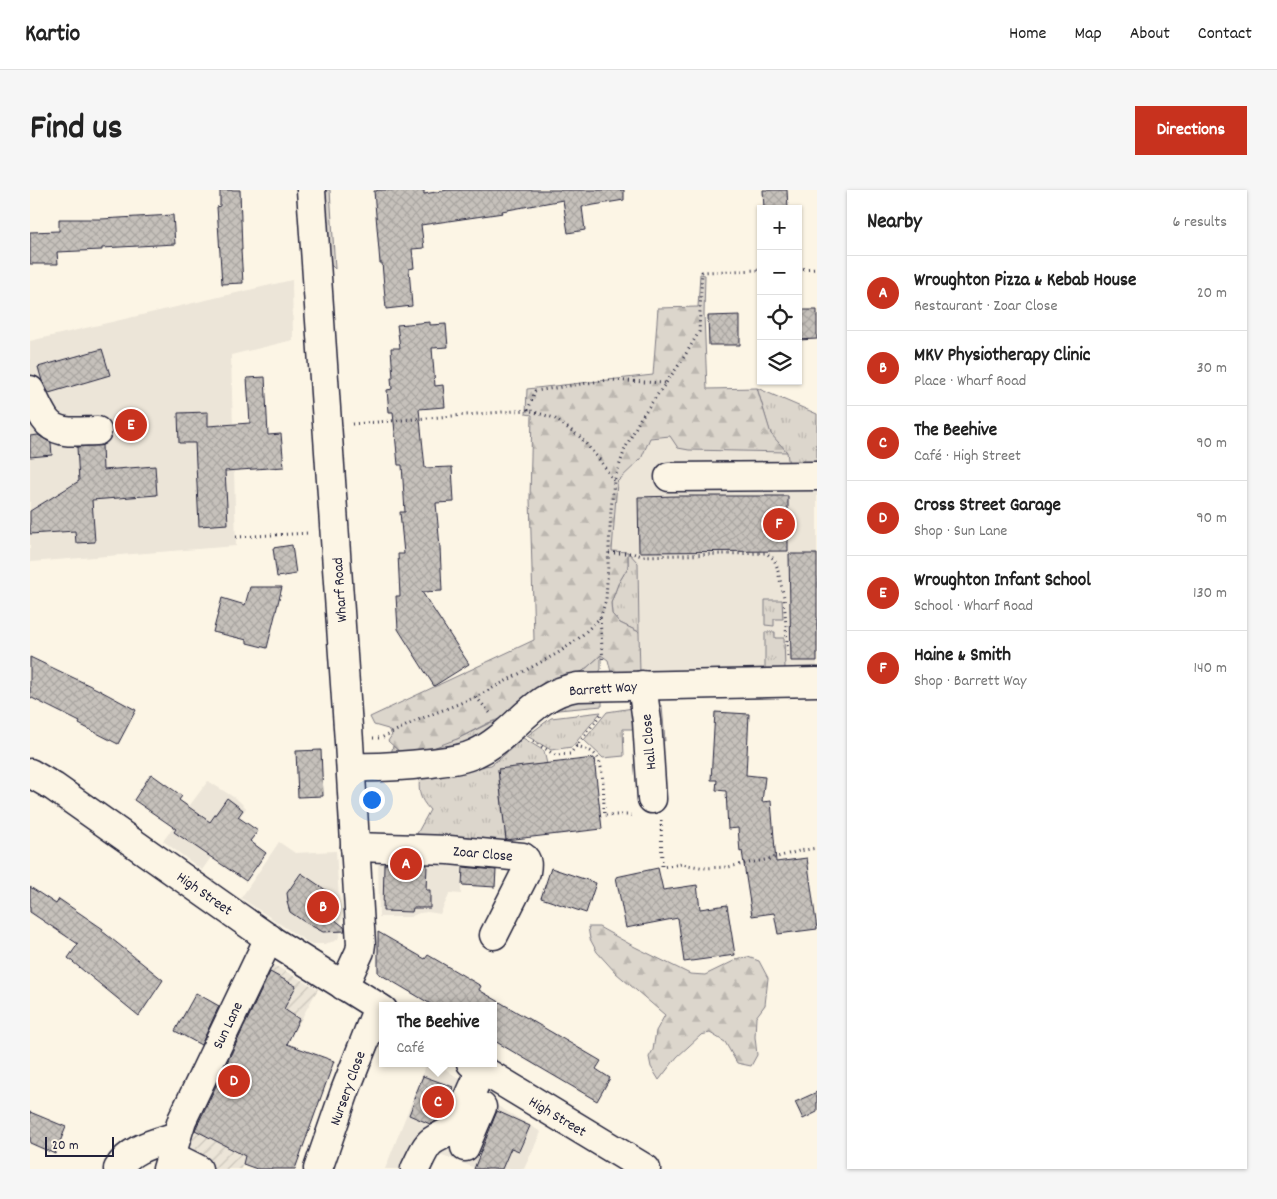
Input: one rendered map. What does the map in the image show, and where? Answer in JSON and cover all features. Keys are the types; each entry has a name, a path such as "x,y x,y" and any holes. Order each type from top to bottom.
{"main road":[{"name":"Wharf Road","path":"311,190 350,755 361,949 344,986"},
{"path":"30,390 45,419 55,429 74,432 97,432"},
{"path":"669,477 817,476"},
{"name":"Barrett Way","path":"350,755 379,768 459,759 477,753 506,732 536,706 568,688 817,682"},
{"name":"Hall Close","path":"642,685 647,721 642,807"},
{"name":"High Street","path":"30,773 62,793 269,938 379,1008"},
{"name":"Zoar Close","path":"355,846 457,850 525,858 527,863 526,872 494,935"},
{"name":"Sun Lane","path":"172,1154 182,1120 269,938"},
{"name":"Nursery Close","path":"318,1169 345,1091 379,1011"},
{"path":"465,1147 482,1070"},
{"path":"415,1169 431,1142 452,1130 458,1122 482,1070"},
{"name":"High Street","path":"482,1070 639,1167"},
{"path":"118,1169 122,1161 130,1154 146,1147 172,1154 198,1169"}],"path":[{"path":"802,269 817,268"},
{"path":"350,755 420,719 476,697 558,653 574,642 600,618 606,600 614,481 625,449 640,419 681,362 699,332 702,272 757,270"},
{"path":"528,410 535,391 608,380 665,383"},
{"path":"346,425 528,410 554,418 580,438 599,459 614,481"},
{"path":"236,537 335,531"},
{"path":"609,553 642,556 766,553 774,559 778,567 784,597 788,659"},
{"path":"531,740 555,755 570,754 606,708"},
{"path":"576,746 591,751 598,758 602,769 604,816 642,807 661,814 662,867 681,864 706,868 728,867 817,848"}],"shaded area":[{"path":"292,280 293,340 231,355 236,546 30,562 30,341"},
{"path":"670,436 689,450 787,452 817,465 817,671 640,673 638,563 612,552 617,482 641,459 650,438"},
{"path":"208,781 238,800 246,808 202,870 163,841"},
{"path":"279,842 295,853 336,851 341,931 338,939 335,941 324,944 310,944 241,898"},
{"path":"378,853 462,858 461,894 450,893 440,914 428,912 410,917 379,917"},
{"path":"270,963 318,989 287,1044 241,1169 180,1169 195,1134 183,1126"},
{"path":"425,1067 443,1067 464,1081 463,1085 541,1132 524,1169 477,1169 430,1150 423,1169 385,1169"}],"green space":[{"path":"322,190 330,190 335,269 326,260"},
{"path":"700,274 705,275 704,314 707,389 757,388 771,434 787,452 689,450 678,448 670,436 650,438 641,459 617,482 612,551 628,552 628,567 618,584 611,603 612,614 620,623 639,632 640,673 612,676 608,660 601,655 583,671 559,681 502,718 457,739 422,752 401,753 388,741 392,735 388,729 374,725 370,717 534,640 530,498 532,415 526,414 527,389 653,375 658,308 698,307"},
{"path":"757,388 817,414 817,465 789,467 787,452 771,435"},
{"path":"628,552 638,563 639,632 620,623 612,614 611,603 618,584 628,567"},
{"path":"765,600 782,600 783,619 774,619 774,626 765,625"},
{"path":"765,632 775,632 775,638 784,638 785,669 765,668"},
{"path":"601,655 601,669 597,676 566,678 583,671"},
{"path":"568,699 602,699 602,706 547,711"},
{"path":"657,706 662,706 665,741 660,738"},
{"path":"633,708 640,729 623,729 624,756 603,758 584,740 607,712"},
{"path":"601,712 572,747 551,750 527,736 551,718"},
{"path":"494,721 499,728 464,750 391,754 393,746 401,753 457,739"},
{"path":"523,738 544,751 547,764 498,770 507,849 413,841 430,810 420,794 420,775 491,765"},
{"path":"588,927 599,927 690,974 705,975 740,958 748,957 759,961 768,978 765,1005 756,1017 755,1037 757,1055 751,1066 737,1063 725,1042 710,1033 701,1035 677,1057 659,1080 651,1067 649,1057 653,1050 656,1031 665,1015 616,973 597,952 590,939"}],"building":[{"path":"220,190 240,190 243,283 222,284 217,207 220,206"},
{"path":"424,190 424,194 448,190 624,190 624,200 582,207 585,230 568,233 563,200 502,211 503,213 421,225 424,248 412,249 414,268 409,269 412,306 386,309 374,191"},
{"path":"763,190 787,190 788,205 764,205"},
{"path":"173,215 175,244 57,252 58,264 30,264 30,232 59,231 59,219"},
{"path":"802,310 817,310 817,339 802,340"},
{"path":"740,315 740,345 709,345 708,316"},
{"path":"430,322 430,325 446,324 448,347 432,348 435,386 443,385 445,407 419,409 425,468 452,467 454,502 436,503 442,591 422,592 469,664 434,686 398,629 396,596 400,596 398,554 404,554 400,512 405,512 402,465 398,465 393,412 389,412 387,390 392,389 391,348 400,348 397,325"},
{"path":"102,349 110,375 49,393 42,381 38,367"},
{"path":"265,377 268,435 281,434 284,467 225,471 228,524 199,526 195,443 179,443 178,413 208,412 208,426 250,423 247,378"},
{"path":"38,435 51,443 52,455 30,457 30,436"},
{"path":"102,445 103,470 155,466 157,495 92,500 95,542 76,543 75,531 30,534 30,511 79,481 77,447"},
{"path":"788,496 788,551 639,552 638,497"},
{"path":"292,545 296,574 277,577 273,548"},
{"path":"789,554 817,554 817,661 791,661"},
{"path":"250,587 282,587 267,648 247,643 247,640 213,632 222,598 245,605"},
{"path":"30,657 136,710 118,744 79,724 80,722 30,697"},
{"path":"715,712 749,714 746,775 765,777 762,802 771,801 776,862 807,858 817,929 778,934 774,913 752,916 742,851 740,852 738,828 728,829 726,791 716,790 717,780 711,780"},
{"path":"321,750 323,796 298,797 296,751"},
{"path":"594,758 602,829 506,840 498,769"},
{"path":"151,774 182,796 179,800 210,822 227,798 243,810 238,817 258,831 250,841 266,853 246,881 174,832 176,829 134,800"},
{"path":"384,864 427,865 426,890 430,890 430,908 413,908 412,912 383,911"},
{"path":"463,867 496,870 495,887 462,885"},
{"path":"551,868 596,883 586,913 541,898"},
{"path":"658,868 663,890 697,885 700,909 727,905 735,955 684,962 678,918 626,928 616,877"},
{"path":"301,873 333,895 334,919 344,927 345,931 323,932 290,912 287,893"},
{"path":"30,887 56,904 59,899 103,929 102,931 163,980 139,1016 68,958 78,944 30,912"},
{"path":"378,932 425,959 428,955 481,986 479,990 601,1061 596,1069 610,1078 597,1101 497,1042 497,1002 427,1002 378,973"},
{"path":"270,972 296,986 284,1009 299,1019 287,1044 334,1061 295,1169 257,1169 243,1164 245,1156 195,1130"},
{"path":"196,993 219,1006 201,1045 175,1031"},
{"path":"423,1076 453,1087 441,1118 436,1118 435,1122 430,1124 409,1115"},
{"path":"817,1092 817,1112 803,1119 795,1102"},
{"path":"497,1111 530,1126 519,1151 511,1148 502,1169 474,1169"},
{"path":"30,1112 66,1127 55,1154 30,1143"}],"place":[{"name":"Wroughton Infant School","path":"131,425"},
{"name":"Haine & Smith","path":"779,524"},
{"name":"Wroughton Pizza & Kebab House","path":"406,864"},
{"name":"MKV Physiotherapy Clinic","path":"323,907"},
{"name":"Cross Street Garage","path":"234,1081"},
{"name":"The Beehive","path":"438,1102"}]}
